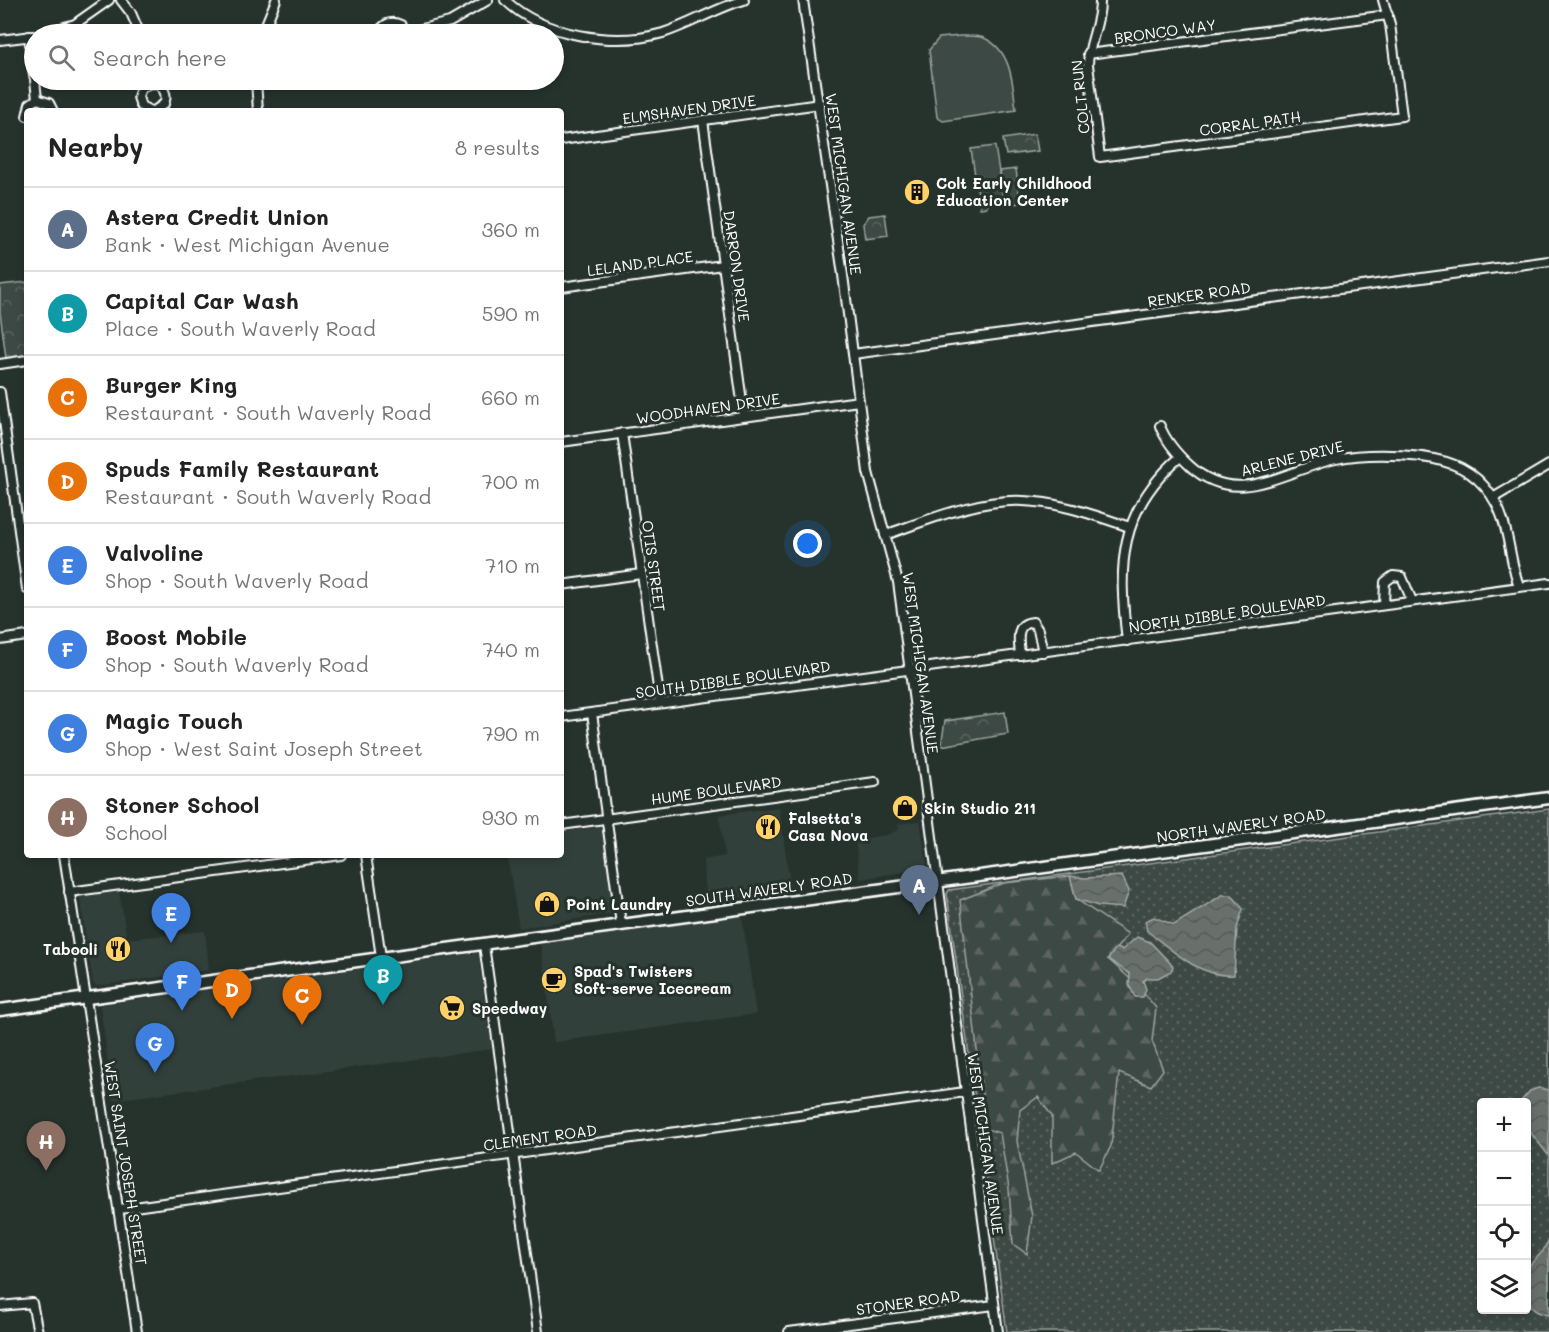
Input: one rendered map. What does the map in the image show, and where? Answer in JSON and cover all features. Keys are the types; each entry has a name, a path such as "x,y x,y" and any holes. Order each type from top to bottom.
{"main road":[{"name":"NORTH WAVERLY ROAD","path":"936,880 1549,798"},
{"name":"SOUTH WAVERLY ROAD","path":"0,1010 381,957 484,945 936,880"}],"street":[{"path":"75,24 109,0"},
{"path":"121,0 136,24"},
{"path":"266,24 276,0"},
{"path":"443,24 488,0"},
{"path":"505,0 546,24"},
{"path":"564,30 588,36 614,38 662,33 721,4 744,0"},
{"name":"WEST MICHIGAN AVENUE","path":"803,0 820,104 871,488 898,582 998,1332"},
{"name":"COLT RUN","path":"1100,0 1099,15 1088,54 1100,157"},
{"path":"1383,0 1388,15"},
{"name":"BRONCO WAY","path":"1088,54 1388,15"},
{"name":"CORRAL PATH","path":"1100,157 1402,116 1388,15"},
{"path":"0,40 24,37"},
{"path":"37,90 38,99"},
{"path":"140,90 138,97 141,106 145,108"},
{"path":"157,108 164,104 166,96 162,90"},
{"path":"256,90 258,108"},
{"path":"38,99 49,103 52,108"},
{"path":"29,108 30,104 38,99"},
{"name":"ELMSHAVEN DRIVE","path":"564,140 820,104"},
{"name":"DARRON DRIVE","path":"703,120 744,416"},
{"name":"RENKER ROAD","path":"853,354 1549,261"},
{"name":"LELAND PLACE","path":"564,287 723,265"},
{"path":"0,364 24,360"},
{"path":"0,392 4,448 24,571"},
{"name":"WOODHAVEN DRIVE","path":"564,441 859,401"},
{"name":"ARLENE DRIVE","path":"1160,426 1180,457 1210,480 1233,486 1258,483 1310,466 1351,456 1371,454 1432,458 1457,464 1467,470 1493,498 1510,543 1519,586"},
{"name":"OTIS STREET","path":"622,433 660,702"},
{"path":"1127,641 1121,569 1130,527 1157,478 1180,457"},
{"path":"1493,498 1549,465"},
{"path":"885,535 971,508 1008,501 1055,504 1130,527"},
{"path":"564,585 641,574"},
{"path":"1384,604 1385,582 1393,576 1402,577 1412,601"},
{"name":"NORTH DIBBLE BOULEVARD","path":"909,668 1127,641 1549,583"},
{"path":"1020,655 1019,629 1022,624 1029,622 1033,622 1038,630 1043,652"},
{"path":"0,640 24,636"},
{"name":"SOUTH DIBBLE BOULEVARD","path":"564,717 909,668"},
{"path":"592,713 621,924"},
{"name":"HUME BOULEVARD","path":"564,825 875,782"},
{"name":"WEST SAINT JOSEPH STREET","path":"64,858 120,1209 137,1332"},
{"path":"69,892 319,858"},
{"path":"366,858 381,957"},
{"path":"484,945 538,1332"},
{"name":"CLEMENT ROAD","path":"120,1209 965,1092"},
{"path":"0,1306 32,1304 38,1332"},
{"name":"STONER ROAD","path":"789,1332 994,1305"}],"shaded area":[{"path":"779,807 791,890 707,902 703,860 725,856 719,815"},
{"path":"920,821 927,865 923,869 860,879 855,840 886,835 899,830 898,824"},
{"path":"603,827 614,913 519,928 507,858 564,858 564,832"},
{"path":"119,892 127,939 205,931 209,970 97,986 93,983 80,897"},
{"path":"742,916 756,1014 554,1042 541,944"},
{"path":"478,953 492,1049 113,1100 100,1005"}],"green space":[{"path":"982,37 1000,51 1009,69 1016,110 943,121 937,117 929,50 939,38"},
{"path":"1035,134 1038,151 1006,155 1003,139"},
{"path":"995,146 1003,198 987,201 987,207 980,208 971,149"},
{"path":"1016,169 1020,203 1005,205 1000,171"},
{"path":"885,214 888,236 865,239 863,224 869,216"},
{"path":"24,282 24,355 6,358 0,312 0,285"},
{"path":"1005,712 1008,734 941,746 945,721"},
{"path":"1549,809 1549,1332 1007,1332 947,894 949,890"},
{"path":"1070,876 1076,899 1128,934 1108,959 1136,984 1156,1008 1152,1041 1163,1070 1151,1086 1119,1073 1111,1146 1099,1170 1076,1152 1052,1163 1052,1116 1038,1097 1020,1110 1017,1141 1032,1216 1027,1254 1013,1244 1009,1189 1000,1133 986,1129 960,900 1004,883"}],"water":[{"path":"1070,876 1085,878 1122,876 1129,891 1123,908 1098,906 1076,899"},
{"path":"1222,895 1232,895 1243,909 1237,928 1234,975 1222,975 1198,967 1147,931 1145,921 1154,917 1174,925"},
{"path":"1137,937 1150,942 1173,966 1171,971 1158,978 1147,978 1143,981 1146,989 1143,997 1135,997 1129,985 1130,974 1108,959 1116,948 1122,950"},
{"path":"1538,1088 1549,1090 1549,1156 1531,1133 1531,1098 1524,1098 1530,1091"},
{"path":"1549,1239 1549,1315 1540,1313 1531,1306 1531,1264 1543,1251"}],"place":[{"name":"Colt Early Childhood Education Center","path":"917,192"},
{"name":"Skin Studio 211","path":"905,808"},
{"name":"Falsetta's Casa Nova","path":"768,827"},
{"name":"Point Laundry","path":"547,904"},
{"name":"Astera Credit Union","path":"919,915"},
{"name":"Valvoline","path":"171,943"},
{"name":"Tabooli","path":"118,949"},
{"name":"Spad's Twisters Soft-serve Icecream","path":"554,980"},
{"name":"Capital Car Wash","path":"383,1005"},
{"name":"Speedway","path":"452,1008"},
{"name":"Boost Mobile","path":"182,1011"},
{"name":"Spuds Family Restaurant","path":"232,1019"},
{"name":"Burger King","path":"302,1025"},
{"name":"Magic Touch","path":"155,1073"},
{"name":"Stoner School","path":"46,1171"}]}
